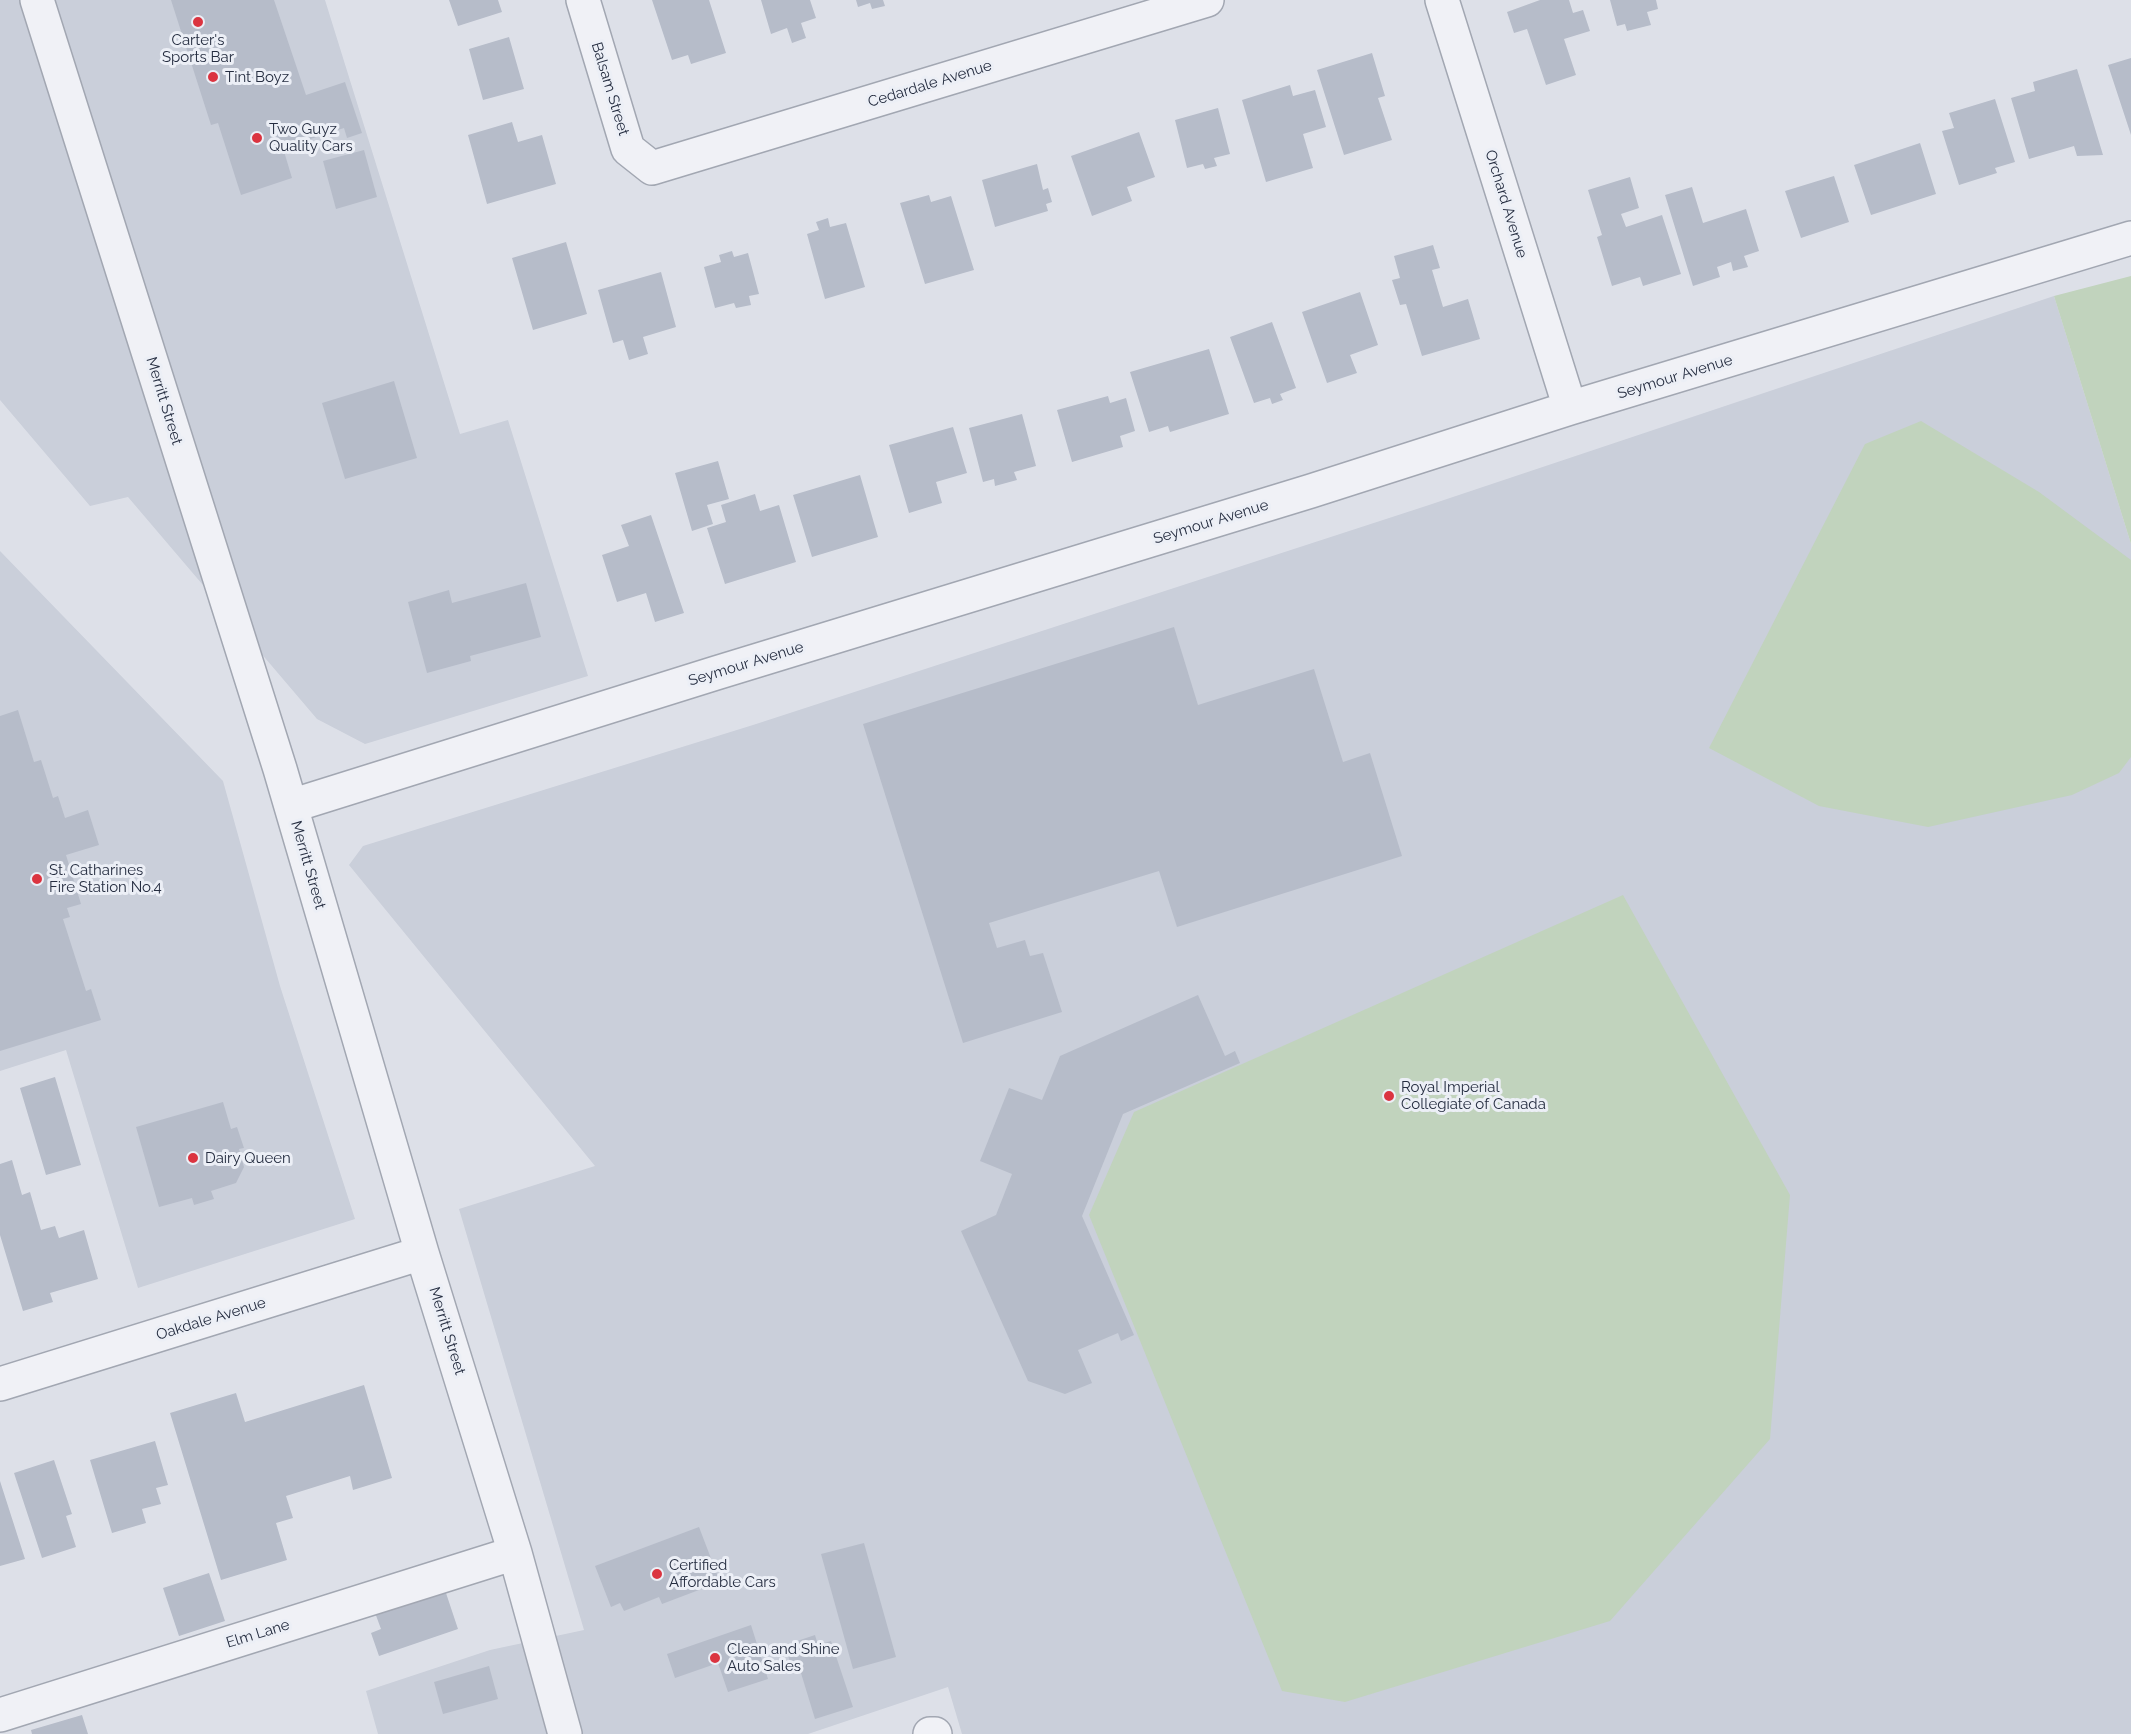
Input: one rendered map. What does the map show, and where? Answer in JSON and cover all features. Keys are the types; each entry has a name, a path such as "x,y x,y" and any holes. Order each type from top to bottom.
{"street":[{"name":"Merritt Street","path":"37,0 291,806 422,1252 515,1553 565,1734"},
{"name":"Balsam Street","path":"583,0 628,149 652,168"},
{"name":"Cedardale Avenue","path":"652,168 1207,0"},
{"name":"Orchard Avenue","path":"1442,0 1570,408"},
{"name":"Seymour Avenue","path":"291,806 1311,491 1570,408 2131,238"},
{"name":"Oakdale Avenue","path":"0,1384 422,1252"},
{"name":"Elm Lane","path":"0,1715 515,1553"}],"shaded area":[{"path":"0,0 325,0 460,434 508,420 588,676 365,744 317,719 128,497 90,506 0,400"},
{"name":"Royal Imperial Collegiate of Canada","path":"2054,296 2131,544 2131,1734 962,1734 948,1687 808,1734 378,1734 366,1691 490,1650 584,1630 459,1209 595,1166 349,865 363,846 753,725 1426,506"},
{"path":"0,551 223,781 280,986 355,1219 138,1288 66,1050 0,1071"}],"green space":[{"path":"2131,276 2131,544 2054,296"},
{"path":"1921,421 2039,492 2131,560 2131,757 2119,773 2072,795 1928,827 1819,806 1709,748 1865,444"},
{"path":"1623,895 1790,1195 1770,1439 1610,1621 1345,1702 1282,1691 1089,1215 1134,1112"}],"building":[{"path":"171,0 274,0 306,95 345,82 362,133 347,138 344,128 283,148 292,178 241,195 218,123 211,125"},
{"path":"449,0 498,0 502,12 458,26"},
{"path":"652,0 709,0 726,53 691,64 688,55 672,60"},
{"path":"761,0 810,0 816,18 801,23 806,38 792,43 787,28 771,34"},
{"path":"856,0 883,0 885,6 872,9 870,3 858,7"},
{"path":"1540,0 1569,0 1573,13 1583,10 1590,31 1564,39 1576,75 1546,85 1527,29 1514,33 1507,12"},
{"path":"1610,0 1656,0 1658,9 1647,12 1651,25 1627,31 1625,24 1617,26"},
{"path":"509,37 524,89 483,100 469,49"},
{"path":"1372,53 1385,96 1378,98 1392,140 1344,155 1317,70"},
{"path":"2131,58 2131,135 2108,65"},
{"path":"2077,69 2103,155 2077,156 2074,146 2029,159 2011,98 2035,91 2033,82"},
{"path":"1290,85 1293,96 1315,90 1326,127 1303,134 1313,168 1266,182 1242,100"},
{"path":"1995,99 2015,162 1995,168 1997,173 1959,185 1942,131 1954,128 1949,113"},
{"path":"1218,108 1230,154 1214,158 1217,166 1205,169 1203,164 1187,168 1175,120"},
{"path":"512,122 518,142 542,135 556,184 487,204 468,135"},
{"path":"1139,132 1155,177 1127,187 1132,201 1092,216 1071,156"},
{"path":"1920,143 1936,194 1871,215 1854,165"},
{"path":"364,150 377,197 336,209 323,161"},
{"path":"1037,164 1043,190 1048,188 1052,202 1046,204 1048,211 995,227 982,180"},
{"path":"1834,176 1849,222 1801,238 1785,191"},
{"path":"1630,177 1639,208 1621,214 1626,227 1662,215 1681,274 1643,286 1640,277 1612,286 1597,237 1602,235 1588,190"},
{"path":"1692,187 1703,223 1746,209 1759,251 1744,256 1748,267 1733,271 1731,262 1717,267 1720,277 1693,286 1665,195"},
{"path":"929,195 931,202 951,196 974,270 925,284 900,203"},
{"path":"828,218 830,227 846,223 865,287 825,299 807,234 819,230 816,222"},
{"path":"566,242 587,314 533,330 512,258"},
{"path":"1433,245 1440,268 1432,270 1443,307 1468,299 1480,339 1422,356 1406,304 1400,305 1392,280 1400,278 1394,256"},
{"path":"732,251 734,257 748,253 759,294 749,296 751,305 736,308 734,303 715,308 704,267 721,262 719,255"},
{"path":"661,272 676,327 643,337 648,354 629,360 623,340 613,343 598,290"},
{"path":"1360,292 1378,345 1350,355 1357,373 1327,383 1302,312"},
{"path":"1272,322 1296,388 1280,394 1283,400 1272,404 1270,398 1254,403 1230,337"},
{"path":"1209,349 1229,414 1170,432 1168,426 1149,432 1130,372"},
{"path":"394,381 417,458 345,479 322,403"},
{"path":"1108,396 1110,403 1126,398 1135,431 1120,436 1123,447 1072,462 1057,410"},
{"path":"1022,414 1036,466 1014,472 1017,480 995,486 994,479 983,482 969,428"},
{"path":"953,427 967,473 936,482 942,503 909,513 889,445"},
{"path":"718,461 729,499 707,505 713,524 692,531 675,473"},
{"path":"860,475 878,537 812,557 793,495"},
{"path":"755,494 760,511 779,505 796,562 725,584 707,528 726,522 721,505"},
{"path":"651,515 684,613 655,622 646,593 617,602 602,555 629,546 621,525"},
{"path":"526,583 541,637 470,656 471,661 427,673 408,602 449,590 452,603"},
{"path":"1174,627 1198,705 1314,669 1343,762 1370,753 1402,856 1177,927 1159,871 989,923 997,948 1025,940 1030,956 1043,953 1062,1012 963,1043 863,724"},
{"name":"St. Catharines Fire Station No.4","path":"18,710 34,762 41,760 53,798 58,796 65,818 88,810 99,845 66,855 81,904 67,908 70,917 63,919 86,991 91,989 101,1020 0,1051 0,716"},
{"path":"1198,995 1225,1056 1235,1051 1240,1063 1123,1114 1082,1216 1134,1335 1121,1341 1118,1333 1078,1350 1092,1383 1065,1394 1028,1381 961,1231 996,1215 1012,1174 980,1161 1009,1088 1042,1100 1060,1056"},
{"path":"55,1077 81,1165 46,1175 20,1088"},
{"name":"Dairy Queen","path":"223,1102 231,1129 237,1127 244,1148 239,1149 244,1167 236,1183 211,1191 214,1199 194,1205 192,1198 159,1207 136,1127"},
{"path":"12,1160 22,1195 30,1192 41,1230 55,1226 59,1238 84,1230 98,1279 50,1293 53,1302 23,1311 0,1235 0,1164"},
{"path":"364,1385 392,1478 353,1490 350,1476 286,1496 293,1518 276,1523 287,1560 221,1580 170,1413 236,1393 245,1422"},
{"path":"155,1441 168,1485 156,1488 161,1504 142,1509 146,1523 112,1533 90,1460"},
{"path":"54,1460 72,1514 66,1516 76,1547 42,1558 14,1473"},
{"path":"0,1481 25,1559 0,1566"},
{"name":"Certified Affordable Cars","path":"699,1527 720,1582 662,1604 659,1597 624,1611 620,1603 611,1607 595,1566"},
{"path":"864,1543 896,1657 853,1669 821,1554"},
{"path":"209,1573 225,1621 179,1636 163,1588"},
{"path":"444,1587 458,1629 379,1656 371,1633 381,1629 374,1610"},
{"name":"Clean and Shine Auto Sales","path":"751,1625 768,1679 728,1692 718,1663 675,1678 667,1654"},
{"path":"815,1635 818,1645 831,1641 853,1707 815,1719 797,1660 790,1662 785,1645"},
{"path":"489,1666 498,1699 443,1714 434,1682"},
{"path":"82,1715 88,1734 32,1734 31,1730"}],"place":[{"name":"Carter's Sports Bar","path":"198,22"},
{"name":"Tint Boyz","path":"213,77"},
{"name":"Two Guyz Quality Cars","path":"257,138"},
{"name":"St. Catharines Fire Station No.4","path":"37,879"},
{"name":"Royal Imperial Collegiate of Canada","path":"1389,1096"},
{"name":"Dairy Queen","path":"193,1158"},
{"name":"Certified Affordable Cars","path":"657,1574"},
{"name":"Clean and Shine Auto Sales","path":"715,1658"}]}
